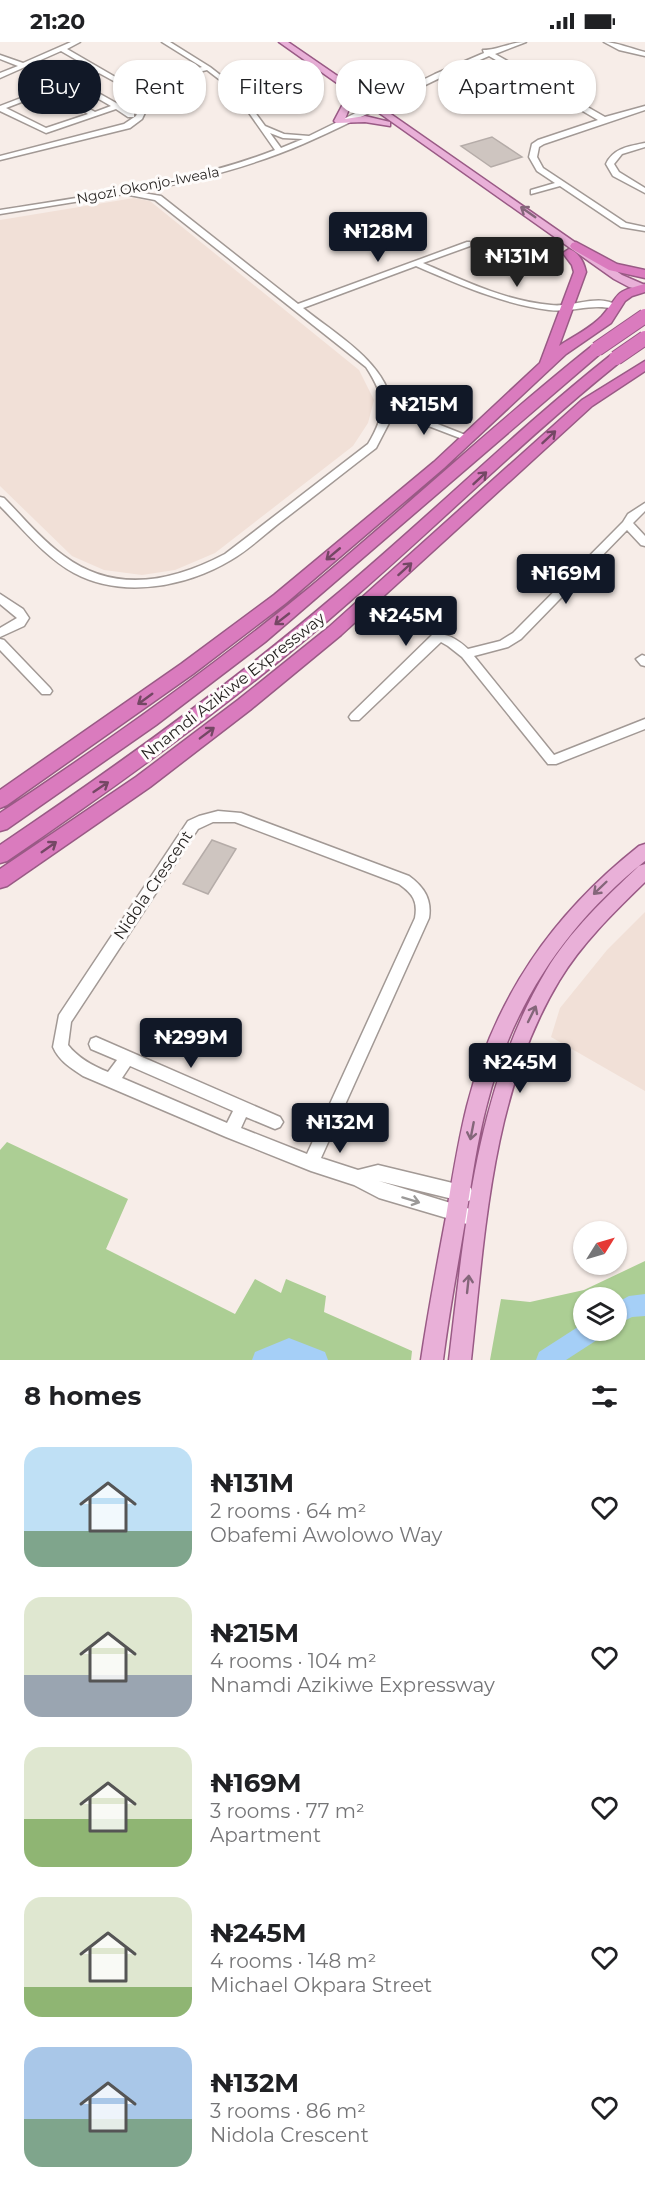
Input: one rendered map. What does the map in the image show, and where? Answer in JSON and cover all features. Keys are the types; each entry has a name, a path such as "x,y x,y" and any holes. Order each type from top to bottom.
{"highway":[{"path":"573,249 613,267 645,274"},
{"path":"540,371 550,355 580,272 573,249"},
{"path":"0,800 123,715 252,620 439,465 575,340 606,320 627,293 645,288"},
{"path":"616,305 621,325 645,338"},
{"name":"Nnamdi Azikiwe Expressway","path":"0,823 84,767 202,681 293,610 525,406 597,349 645,316"},
{"name":"Nnamdi Azikiwe Expressway","path":"0,855 125,770 189,723 318,620 581,386 645,338"},
{"name":"Nnamdi Azikiwe Expressway","path":"0,880 143,782 244,705 335,631 587,404 645,365"},
{"path":"391,526 439,465"},
{"path":"398,551 480,499"},
{"path":"0,800 84,767"}],"main road":[{"path":"283,42 336,82"},
{"path":"271,43 336,84"},
{"path":"345,114 343,121 365,119 387,124"},
{"path":"378,114 387,124 573,249 624,280 645,288"},
{"path":"384,114 401,124 573,249 620,289 616,305"},
{"path":"395,114 401,124"},
{"path":"432,1360 459,1192 477,1104 487,1069 520,992 540,959 572,916 617,872 645,851"},
{"path":"461,1351 472,1243 501,1093 531,1015 576,939 609,903 645,871"}],"street":[{"path":"165,42 208,68 235,88 278,150"},
{"name":"Ngozi Okonjo-Iweala","path":"426,80 487,52 523,42"},
{"path":"606,42 621,49 645,54"},
{"path":"502,60 500,54 512,44"},
{"path":"39,60 69,46 71,54"},
{"path":"487,52 500,60"},
{"name":"Ngozi Okonjo-Iweala","path":"471,60 487,52"},
{"path":"52,54 71,54 82,60"},
{"path":"0,57 18,66"},
{"path":"0,76 18,65"},
{"path":"0,158 112,132 135,122 143,111 144,104 139,94 101,71"},
{"path":"101,93 109,91"},
{"path":"101,98 113,104"},
{"path":"107,101 113,99"},
{"path":"0,108 18,101"},
{"path":"0,108 46,130 93,114"},
{"path":"645,108 547,139 535,146 532,151 536,164 561,183 624,225 645,230"},
{"path":"633,111 645,113"},
{"path":"596,112 621,115"},
{"name":"Ngozi Okonjo-Iweala","path":"0,211 126,192 216,172 278,150 356,114"},
{"path":"590,125 591,114"},
{"path":"594,114 604,120"},
{"name":"Ngozi Okonjo-Iweala","path":"0,211 152,184 278,150 343,121"},
{"path":"264,128 279,135 306,137"},
{"path":"250,158 261,146 264,128"},
{"path":"644,190 616,174 610,164 616,154 645,145"},
{"path":"158,198 173,182"},
{"path":"534,192 561,183"},
{"path":"0,500 59,558 94,578 123,584 150,584 181,579 212,567 229,557 347,467 372,446 382,430 390,408 380,381 369,365 158,198 126,192"},
{"path":"298,307 467,244"},
{"path":"416,263 501,298 551,308 567,308 596,302 616,305"},
{"path":"390,408 468,438"},
{"path":"466,654 504,644 517,636 627,524 632,516 645,506"},
{"path":"627,524 645,542"},
{"path":"0,598 20,612 23,618 20,623 0,633"},
{"path":"355,717 436,638 448,639 466,654 552,761 645,723"},
{"path":"3,650 46,691"},
{"name":"Nidola Crescent","path":"311,1163 422,918 422,896 416,888 404,880 236,817 214,815 203,818 193,825 64,1020 60,1047 68,1057 88,1071 231,1132 311,1163 358,1178"},
{"path":"96,1044 274,1122"},
{"path":"112,1080 126,1059"},
{"path":"231,1132 242,1109"},
{"path":"358,1178 378,1173 479,1198"},
{"path":"358,1178 379,1190 477,1219"}],"shaded area":[{"path":"134,198 150,201 359,370 374,400 368,423 353,446 215,553 175,570 142,575 104,570 72,556 0,486 0,220"},
{"path":"645,912 645,1091 551,1037 560,1008 607,950"}],"green space":[{"path":"7,1142 128,1199 106,1249 235,1314 255,1279 281,1293 286,1279 326,1296 324,1312 412,1351 411,1360 0,1360 0,1150"},
{"path":"645,1261 645,1360 490,1360 501,1299 530,1302 573,1292 573,1341 627,1341 627,1287 590,1287 616,1275 627,1275 627,1270"}],"building":[{"path":"492,137 522,157 491,167 461,146"},
{"path":"212,840 236,849 208,894 183,884"}],"waterway":[{"path":"627,1308 645,1305"},
{"path":"547,1360 576,1341"},
{"path":"263,1360 289,1349 317,1360"}]}
